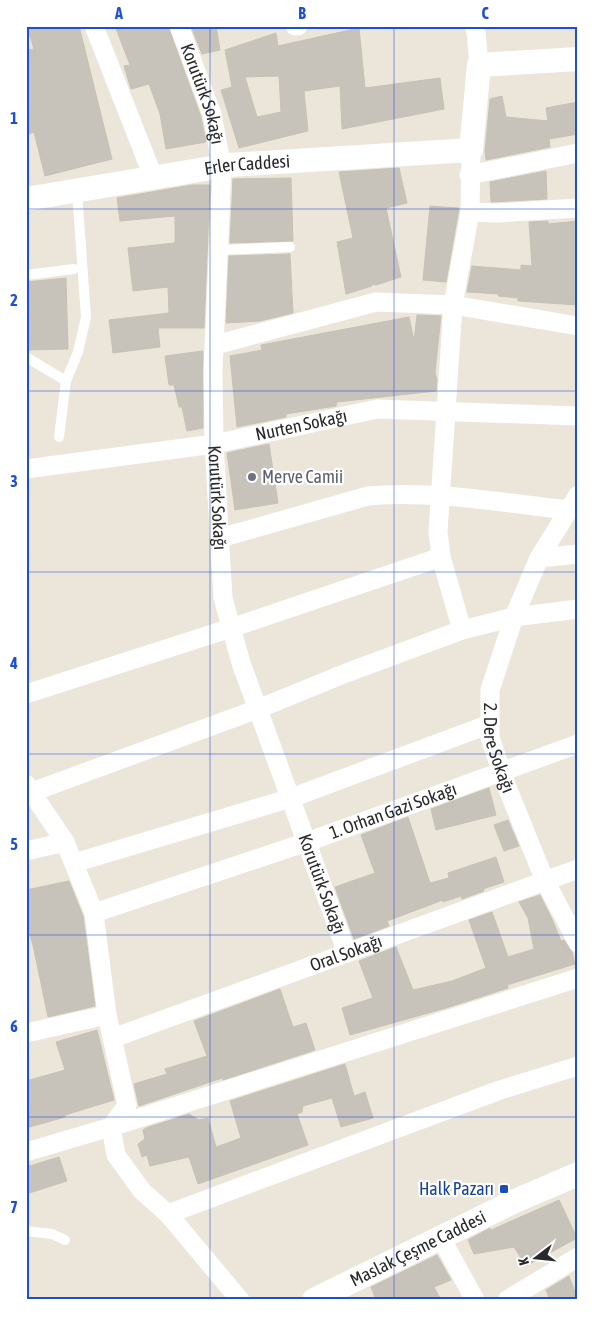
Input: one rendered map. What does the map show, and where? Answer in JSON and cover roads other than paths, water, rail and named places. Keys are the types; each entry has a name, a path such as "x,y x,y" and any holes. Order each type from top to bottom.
{"street":[{"path":"94,26 154,179"},
{"name":"Korutürk Sokağı","path":"179,26 212,114 222,168 213,370 214,444 223,598 241,663 347,953"},
{"path":"462,630 441,557 438,532 454,305 470,212 470,150 479,65 474,26"},
{"path":"479,65 578,59"},
{"name":"Erler Caddesi","path":"26,199 243,164 470,150"},
{"path":"469,175 578,153"},
{"path":"470,212 497,213 578,208"},
{"path":"215,345 376,302 454,305 578,326"},
{"name":"Nurten Sokağı","path":"26,469 214,444 378,409 578,416"},
{"path":"220,538 368,496 392,494 440,495 573,503"},
{"name":"2. Dere Sokağı","path":"573,503 539,558 514,617 490,690 490,738 545,882 578,943"},
{"path":"539,558 578,554"},
{"path":"26,694 231,628 441,557"},
{"path":"240,1300 168,1214 142,1190 116,1155 111,1127 128,1105 107,1015 94,913 64,842 29,788 258,709 346,673 462,630 514,617 578,609"},
{"path":"74,863 290,798 490,724"},
{"name":"1. Orhan Gazi Sokağı","path":"94,913 306,842 501,770 578,744"},
{"path":"26,851 64,842"},
{"name":"Oral Sokağı","path":"113,1038 578,869"},
{"path":"26,1152 111,1127 578,978"},
{"path":"26,1033 107,1015"},
{"path":"168,1214 500,1090 578,1066"},
{"name":"Maslak Çeşme Caddesi","path":"314,1300 515,1201 578,1174"},
{"path":"441,1238 476,1300"},
{"path":"509,1299 578,1257"}],"lane":[{"path":"59,437 66,380 78,352 86,317 77,191"},
{"path":"218,250 290,248"},
{"path":"26,276 74,269"},
{"path":"26,357 66,380"},
{"path":"26,1231 52,1234 65,1240"}],"place":[{"name":"Merve Camii","path":"252,477"},
{"name":"Halk Pazarı","path":"504,1189"}]}
